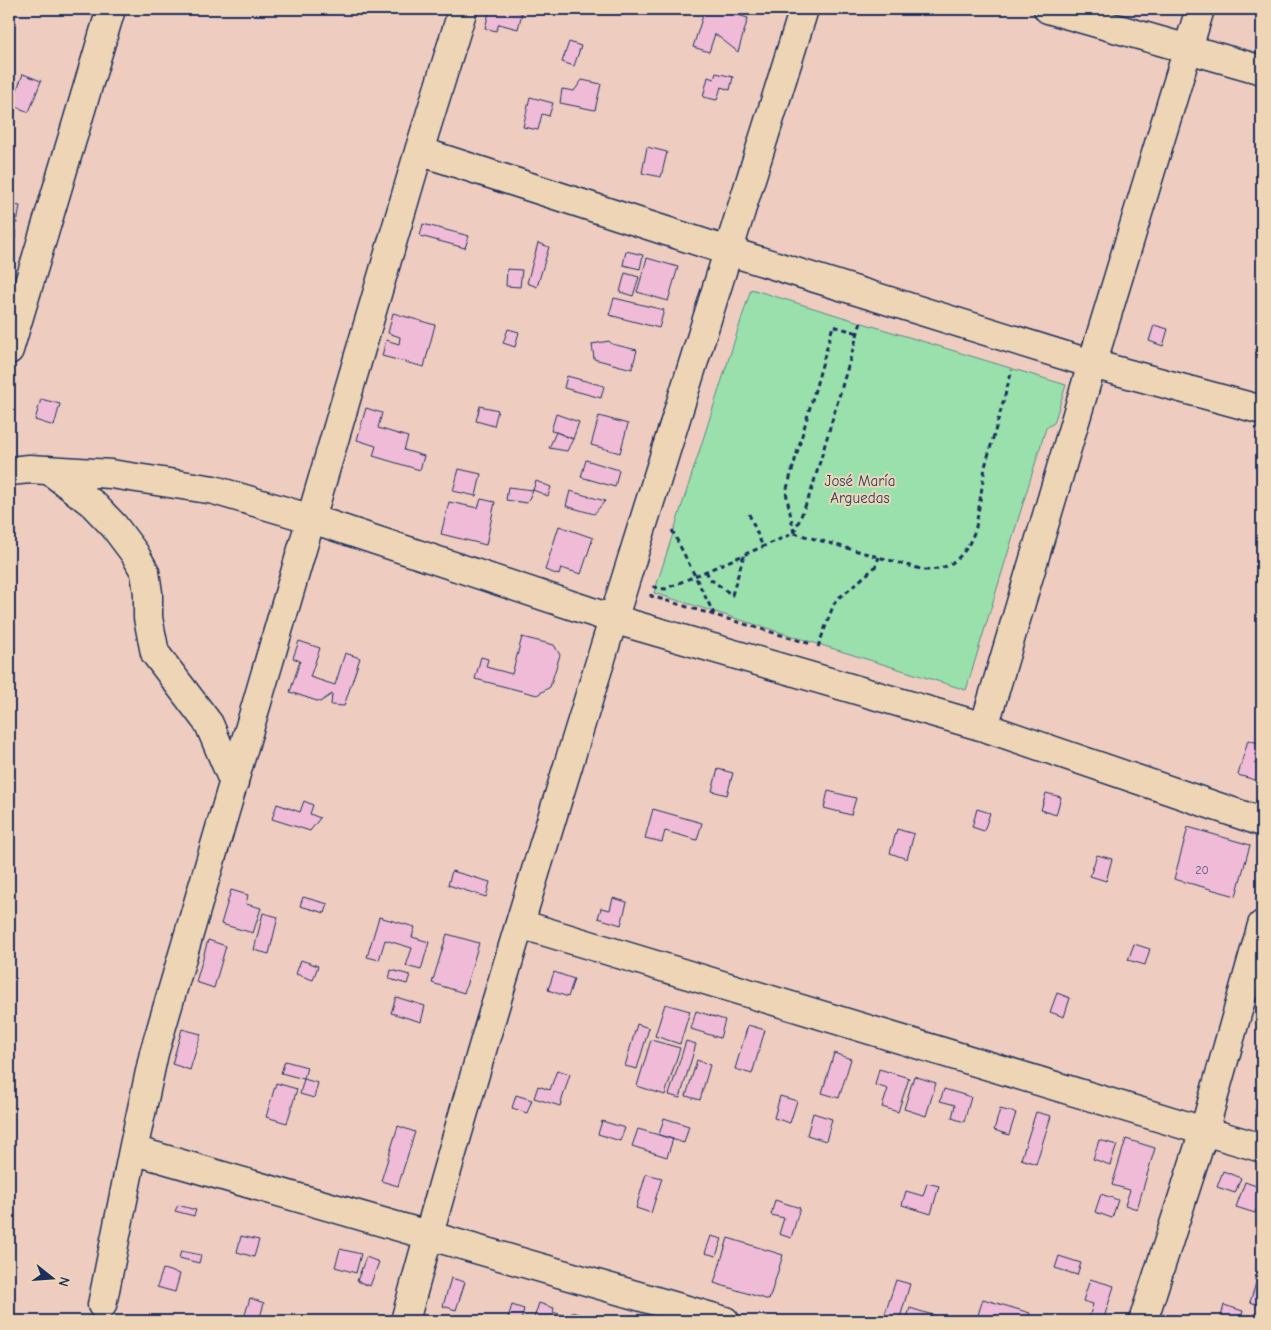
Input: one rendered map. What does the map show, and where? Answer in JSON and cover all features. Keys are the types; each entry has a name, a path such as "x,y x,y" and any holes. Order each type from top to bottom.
{"street":[{"path":"9,350 111,9"},
{"path":"102,1305 154,1053 419,151 463,9"},
{"path":"405,1321 428,1236 520,924 804,9"},
{"path":"1048,9 1262,70"},
{"path":"984,727 1200,9"},
{"path":"419,151 728,251 1092,364 1262,410"},
{"path":"9,471 30,469 111,474 214,490 312,519 613,620 984,727 1262,822"},
{"path":"50,470 93,504 114,526 135,554 145,572 148,593 148,618 155,653 209,724 234,783"},
{"path":"520,924 1262,1148"},
{"path":"1143,1321 1204,1131 1262,925"},
{"path":"133,1150 725,1321"}],"path":[{"path":"794,533 811,492 862,320"},
{"path":"794,533 786,492 833,326 858,333"},
{"path":"879,557 875,567 837,599 818,647 651,596 654,587 665,589 794,533 879,557 924,570 938,569 950,564 965,552 976,527 984,467 1013,366"},
{"path":"749,514 763,547"},
{"path":"672,530 714,614"},
{"path":"706,572 710,579 732,595 744,555"}],"green space":[{"name":"José María Arguedas","path":"751,289 1066,385 1054,423 1046,428 966,690 654,593"}],"building":[{"path":"9,9 16,9 9,41"},
{"path":"490,9 508,9 522,13 518,29 499,24 496,31 485,28"},
{"path":"624,9 623,15 607,10"},
{"path":"705,9 718,9 748,18 738,52 715,34 709,52 693,47"},
{"path":"720,9 739,9 738,13"},
{"path":"569,42 581,46 574,66 562,62"},
{"path":"716,73 733,77 730,90 721,87 717,100 703,97 708,77 714,79"},
{"path":"23,74 41,81 29,112 11,105"},
{"path":"582,80 601,84 595,110 560,103 562,89 574,91"},
{"path":"530,97 553,103 549,116 542,114 538,130 523,127"},
{"path":"647,147 667,152 661,177 642,173"},
{"path":"9,204 20,206 17,223 9,221"},
{"path":"423,224 469,236 465,248 420,236"},
{"path":"9,229 17,232 9,254"},
{"path":"538,243 549,247 537,287 527,283"},
{"path":"626,251 643,255 640,269 623,265"},
{"path":"647,258 678,267 668,301 637,292"},
{"path":"507,269 522,270 520,287 506,286"},
{"path":"625,273 639,277 633,296 620,292"},
{"path":"614,298 664,310 659,328 609,315"},
{"path":"393,313 435,325 424,367 382,356 386,340 399,344 400,337 388,333"},
{"path":"1154,325 1168,329 1163,346 1149,341"},
{"path":"508,329 519,332 515,347 503,343"},
{"path":"609,341 612,344 637,350 632,369 594,359 592,344"},
{"path":"567,376 604,386 601,398 564,388"},
{"path":"41,399 60,404 54,426 35,420"},
{"path":"480,406 498,410 494,426 476,421"},
{"path":"366,408 382,413 378,428 408,437 404,450 424,456 420,470 373,456 376,446 357,440"},
{"path":"556,414 579,422 573,439 551,431"},
{"path":"599,416 628,424 620,453 591,445"},
{"path":"556,432 573,439 567,451 549,448"},
{"path":"586,460 619,470 615,487 581,477"},
{"path":"459,469 481,474 476,496 453,491"},
{"path":"536,481 551,487 548,496 533,490"},
{"path":"508,487 533,490 527,503 506,500"},
{"path":"570,491 605,501 594,514 566,506"},
{"path":"481,499 495,502 486,545 441,534 449,502 478,508"},
{"path":"559,526 593,538 581,574 561,568 559,575 545,570"},
{"path":"522,637 554,645 560,655 550,687 537,695 475,679 481,657 488,659 486,667 512,674"},
{"path":"299,641 320,648 310,677 335,685 345,653 360,658 344,706 331,705 332,694 320,702 290,692 300,661 293,658"},
{"path":"1248,740 1262,744 1262,782 1238,775"},
{"path":"718,769 733,773 727,795 712,791"},
{"path":"828,791 856,798 851,815 824,808"},
{"path":"1046,793 1061,797 1056,815 1041,810"},
{"path":"304,801 313,805 310,814 320,818 310,831 272,819 277,804 300,812"},
{"path":"653,809 702,823 697,840 665,831 662,842 645,838"},
{"path":"977,809 990,813 984,831 972,827"},
{"path":"1188,827 1250,845 1236,896 1174,879"},
{"path":"897,829 914,834 907,859 890,853"},
{"path":"1097,855 1112,859 1106,881 1090,876"},
{"path":"452,871 490,882 486,897 448,885"},
{"path":"231,890 248,895 246,904 261,908 253,933 221,924"},
{"path":"303,897 328,904 325,913 300,906"},
{"path":"613,898 627,902 621,925 598,918 601,908 610,910"},
{"path":"263,913 278,917 269,954 254,950"},
{"path":"379,917 415,927 412,937 429,942 421,970 406,966 412,948 385,940 379,960 367,957"},
{"path":"447,934 479,943 464,993 432,983"},
{"path":"208,940 226,946 214,988 196,982"},
{"path":"1134,944 1150,949 1145,965 1128,960"},
{"path":"301,960 318,966 313,980 296,974"},
{"path":"391,970 410,975 407,984 389,979"},
{"path":"554,972 574,979 568,997 548,990"},
{"path":"1057,993 1070,998 1064,1017 1050,1012"},
{"path":"396,997 425,1006 421,1022 391,1013"},
{"path":"665,1004 690,1011 680,1044 655,1036"},
{"path":"696,1011 725,1020 720,1038 691,1029"},
{"path":"637,1024 649,1028 637,1069 625,1066"},
{"path":"748,1025 765,1030 752,1074 735,1069"},
{"path":"182,1029 201,1034 190,1070 172,1064"},
{"path":"651,1040 680,1048 665,1095 637,1086"},
{"path":"686,1041 696,1044 680,1098 669,1095"},
{"path":"834,1053 851,1059 839,1098 822,1093"},
{"path":"697,1060 710,1065 700,1100 686,1096"},
{"path":"285,1061 307,1067 304,1079 281,1073"},
{"path":"879,1069 909,1078 898,1112 882,1107 888,1089 875,1085"},
{"path":"557,1070 570,1074 560,1106 534,1098 538,1086 550,1090"},
{"path":"914,1076 936,1083 926,1116 904,1109"},
{"path":"304,1079 318,1083 314,1098 300,1094"},
{"path":"276,1083 297,1089 287,1123 266,1117"},
{"path":"1262,1084 1262,1114 1255,1112"},
{"path":"944,1089 971,1097 964,1122 952,1118 955,1105 940,1101"},
{"path":"516,1095 532,1100 527,1113 512,1108"},
{"path":"780,1096 797,1101 790,1123 774,1118"},
{"path":"1000,1109 1016,1113 1009,1135 994,1130"},
{"path":"1036,1112 1051,1116 1036,1164 1021,1159"},
{"path":"813,1113 832,1119 826,1141 807,1135"},
{"path":"664,1118 689,1126 684,1143 659,1135"},
{"path":"602,1121 625,1128 620,1141 598,1134"},
{"path":"398,1126 415,1132 398,1186 381,1181"},
{"path":"638,1129 673,1139 667,1157 632,1146"},
{"path":"1126,1139 1155,1148 1137,1209 1125,1205 1130,1190 1112,1185"},
{"path":"1099,1140 1117,1145 1110,1165 1093,1159"},
{"path":"1223,1171 1241,1178 1235,1193 1217,1187"},
{"path":"646,1174 662,1178 651,1213 636,1208"},
{"path":"1245,1182 1262,1188 1255,1213 1236,1207"},
{"path":"927,1183 939,1186 931,1214 902,1205 906,1191 923,1196"},
{"path":"1101,1194 1118,1200 1112,1218 1095,1212"},
{"path":"775,1200 800,1208 791,1238 779,1234 784,1218 771,1215"},
{"path":"178,1205 196,1210 194,1216 175,1211"},
{"path":"1262,1208 1262,1223 1257,1222"},
{"path":"241,1236 259,1240 254,1257 237,1252"},
{"path":"711,1236 722,1239 716,1256 705,1253"},
{"path":"728,1238 783,1255 769,1300 714,1283"},
{"path":"340,1249 361,1254 356,1273 335,1267"},
{"path":"181,1251 201,1255 199,1263 179,1258"},
{"path":"1059,1256 1081,1263 1077,1275 1055,1268"},
{"path":"366,1257 379,1262 370,1286 357,1281"},
{"path":"163,1269 180,1274 175,1292 157,1287"},
{"path":"451,1278 465,1282 456,1310 443,1306"},
{"path":"1090,1279 1114,1286 1103,1321 1088,1321 1093,1304 1083,1301"},
{"path":"896,1280 910,1284 899,1321 886,1321 883,1320"},
{"path":"1256,1283 1262,1285 1262,1306 1250,1302"},
{"path":"250,1298 264,1303 259,1321 243,1321"},
{"path":"983,1299 1030,1313 1027,1321 976,1321"},
{"path":"539,1303 554,1308 553,1312 565,1316 564,1321 533,1321"},
{"path":"512,1305 524,1309 521,1321 507,1321"},
{"path":"1224,1305 1243,1311 1240,1321 1220,1321"},
{"path":"910,1308 939,1317 937,1321 906,1321"},
{"path":"572,1312 587,1317 585,1321 569,1321"}]}
